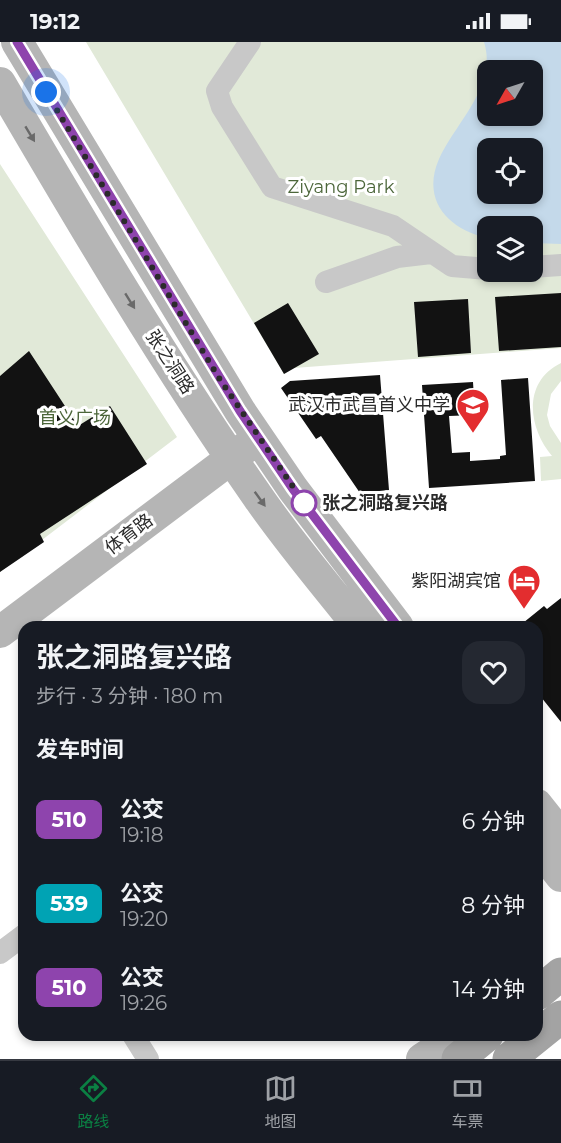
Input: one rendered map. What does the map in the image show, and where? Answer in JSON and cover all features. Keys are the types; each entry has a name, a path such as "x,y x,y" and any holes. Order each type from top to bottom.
{"main road":[{"name":"张之洞路","path":"17,42 254,431 293,489 393,621"},
{"name":"张之洞路","path":"0,83 129,299 227,451 259,499 354,621"},
{"path":"0,616 67,561 254,431"},
{"name":"体育路","path":"0,632 227,451"},
{"path":"543,812 561,835"},
{"path":"543,853 561,876"},
{"path":"543,979 561,967"},
{"path":"543,989 561,974"},
{"path":"543,1032 561,1017"},
{"path":"532,1059 561,1031"},
{"path":"422,1059 449,1041"},
{"path":"458,1059 480,1041"},
{"path":"509,1059 531,1041"}],"street":[{"path":"250,42 220,86 217,95 272,187 393,226 452,266 477,268"},
{"path":"326,282 397,257 431,253"},
{"path":"543,266 561,265"},
{"path":"0,953 18,940"},
{"path":"137,1041 148,1059"}],"green space":[{"name":"Ziyang Park","path":"86,42 561,42 561,348 294,368 284,374"},
{"name":"首义广场","path":"0,164 177,437 0,572"},
{"path":"561,363 561,381 551,394 547,415 550,426 561,443 561,479 541,481 540,457 552,456 544,445 534,419 535,393 548,371"}],"water":[{"path":"484,42 561,42 561,244 543,243 543,216 477,216 477,235 450,220 436,200 433,187 439,159 477,95 477,126 543,126 543,60 487,60"}],"building":[{"path":"561,293 561,347 499,351 495,297"},
{"path":"468,299 471,353 418,357 414,302"},
{"path":"288,303 319,354 284,374 254,323"},
{"path":"29,351 78,426 110,406 147,464 40,534 44,542 0,572 0,376"},
{"path":"380,375 389,490 360,493 321,436 316,439 281,388 290,381"},
{"path":"528,378 535,481 429,488 422,385 473,382 475,415 449,416 452,453 470,452 470,461 500,459 500,456 506,455 501,380"},
{"path":"561,598 561,722 543,700 543,621 525,621 544,606 547,609"}],"bus line":[{"name":"510","path":"17,42 240,411 293,489 393,621"}],"place":[{"name":"武汉市武昌首义中学","path":"473,434"},
{"name":"张之洞路复兴路","path":"304,503"},
{"name":"紫阳湖宾馆","path":"524,610"}],"route":[{"path":"46,92 219,378 304,503"}]}
